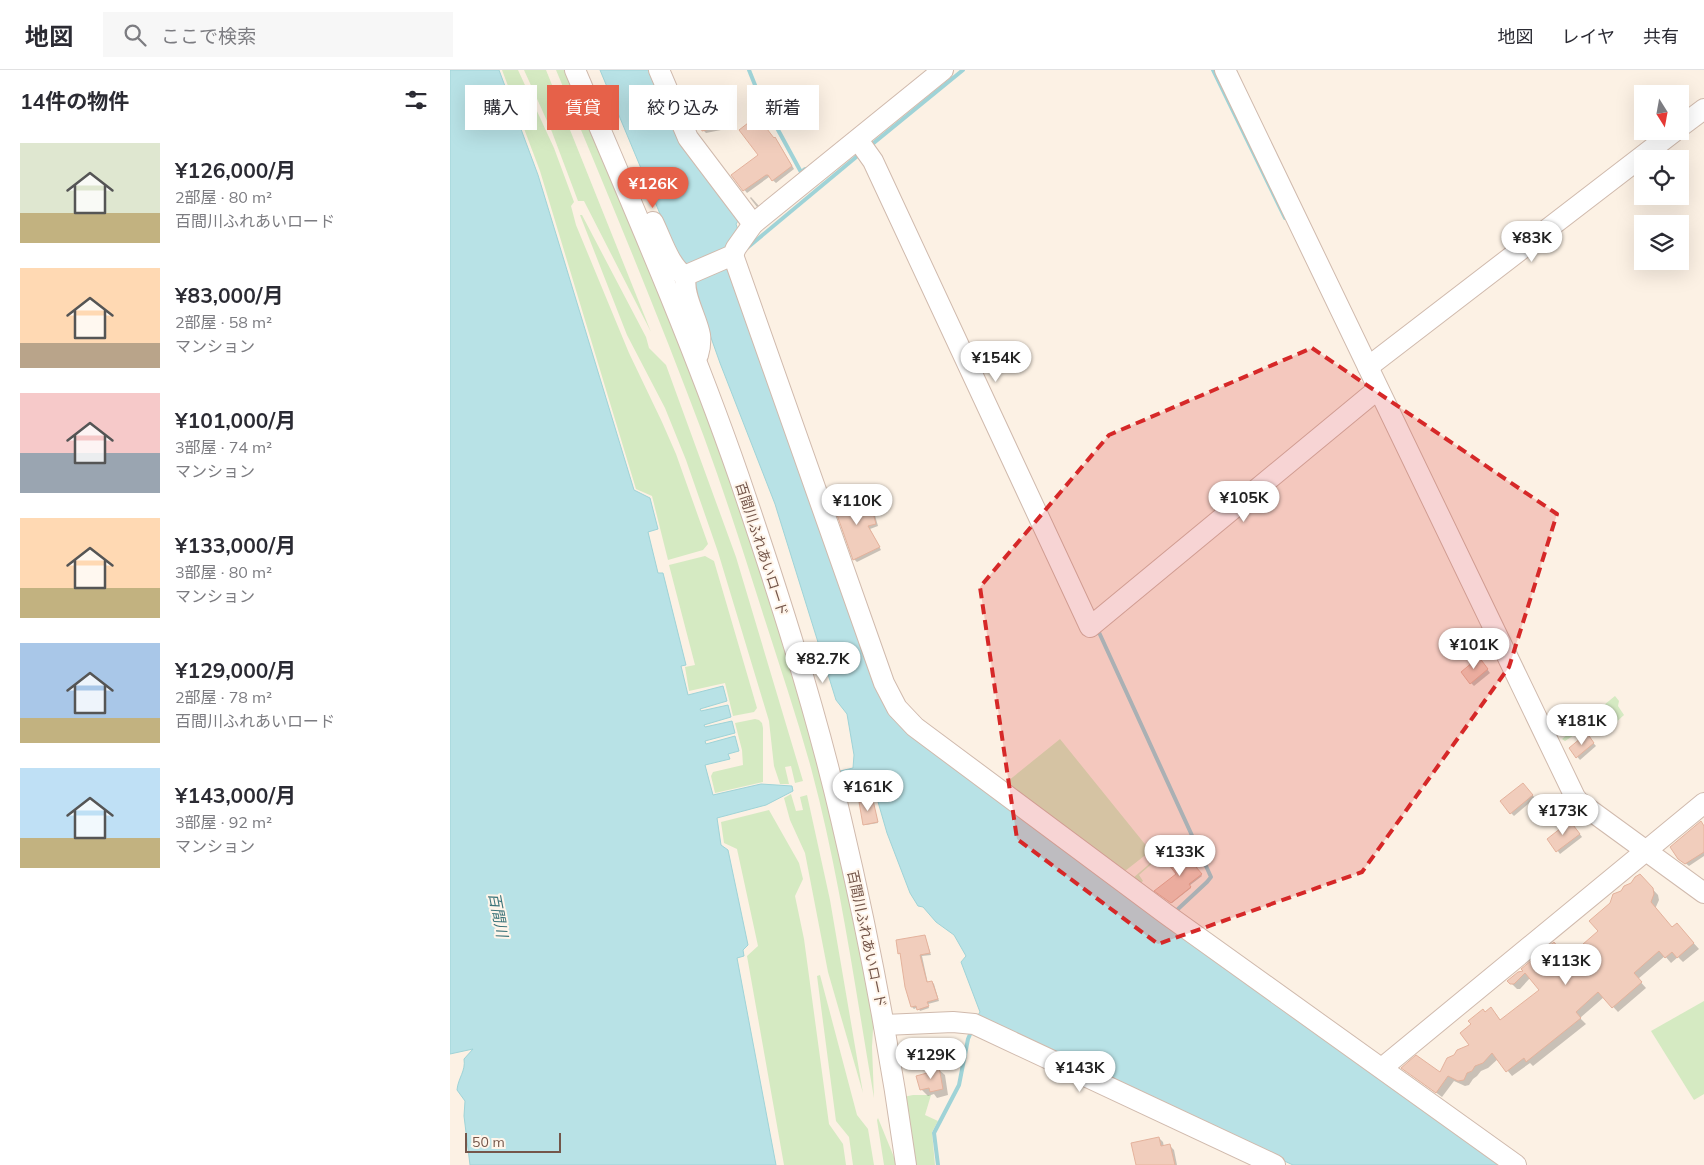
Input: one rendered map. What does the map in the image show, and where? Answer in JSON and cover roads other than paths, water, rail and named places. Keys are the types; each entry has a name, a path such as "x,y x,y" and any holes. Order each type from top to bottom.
{"street":[{"name":"百間川ふれあいロード","path":"575,70 696,362 738,474 780,600 812,707 841,817 884,1025 906,1165"},
{"path":"659,70 688,138 753,224"},
{"path":"625,187 642,200 674,264 680,273 688,276 731,256 753,224 863,147 943,70"},
{"path":"1225,70 1368,367 1373,393 1575,797 1640,854 1704,893"},
{"path":"1689,120 1704,109"},
{"path":"1368,367 1663,140"},
{"path":"863,147 1090,627 1373,393"},
{"path":"731,256 884,683 897,708 915,727 1166,914 1516,1165"},
{"path":"688,276 686,288 701,344 696,362"},
{"path":"1382,1068 1704,803"},
{"path":"884,1025 953,1022 974,1024 1275,1165"}],"water":[{"name":"百間川","path":"450,70 499,70 505,85 465,85 465,130 521,130 538,175 634,490 650,498 658,529 648,532 658,573 663,573 686,665 681,666 688,695 723,686 727,701 700,709 701,711 728,705 731,717 704,725 705,727 732,721 735,733 705,741 706,744 735,736 739,751 728,754 730,759 705,765 713,795 761,784 792,786 793,791 766,805 717,818 721,845 728,850 748,945 743,950 744,956 737,958 776,1165 470,1165 464,1116 465,1101 457,1090 464,1067 464,1059 473,1049 450,1054"},
{"path":"600,70 654,70 663,85 629,85 629,130 690,130 741,216 736,224 739,233 726,249 879,691 1505,1165 1293,1165 976,1018 980,1012 961,962 966,956 954,935 936,922 923,907 918,906 910,893 887,833 876,795 880,793 879,790 872,791 857,775 840,777 840,771 853,768 854,755 847,714 836,700 775,504 720,363 692,284 690,272 678,257 619,116 619,85 606,85"}],"waterway":[{"path":"749,70 759,95 801,172 805,169"},
{"path":"870,146 963,70"},
{"path":"1213,70 1285,218"},
{"path":"747,248 861,153"},
{"path":"1097,628 1211,877 1178,909"},
{"path":"938,1165 934,1133 959,1085 971,1032"}]}
